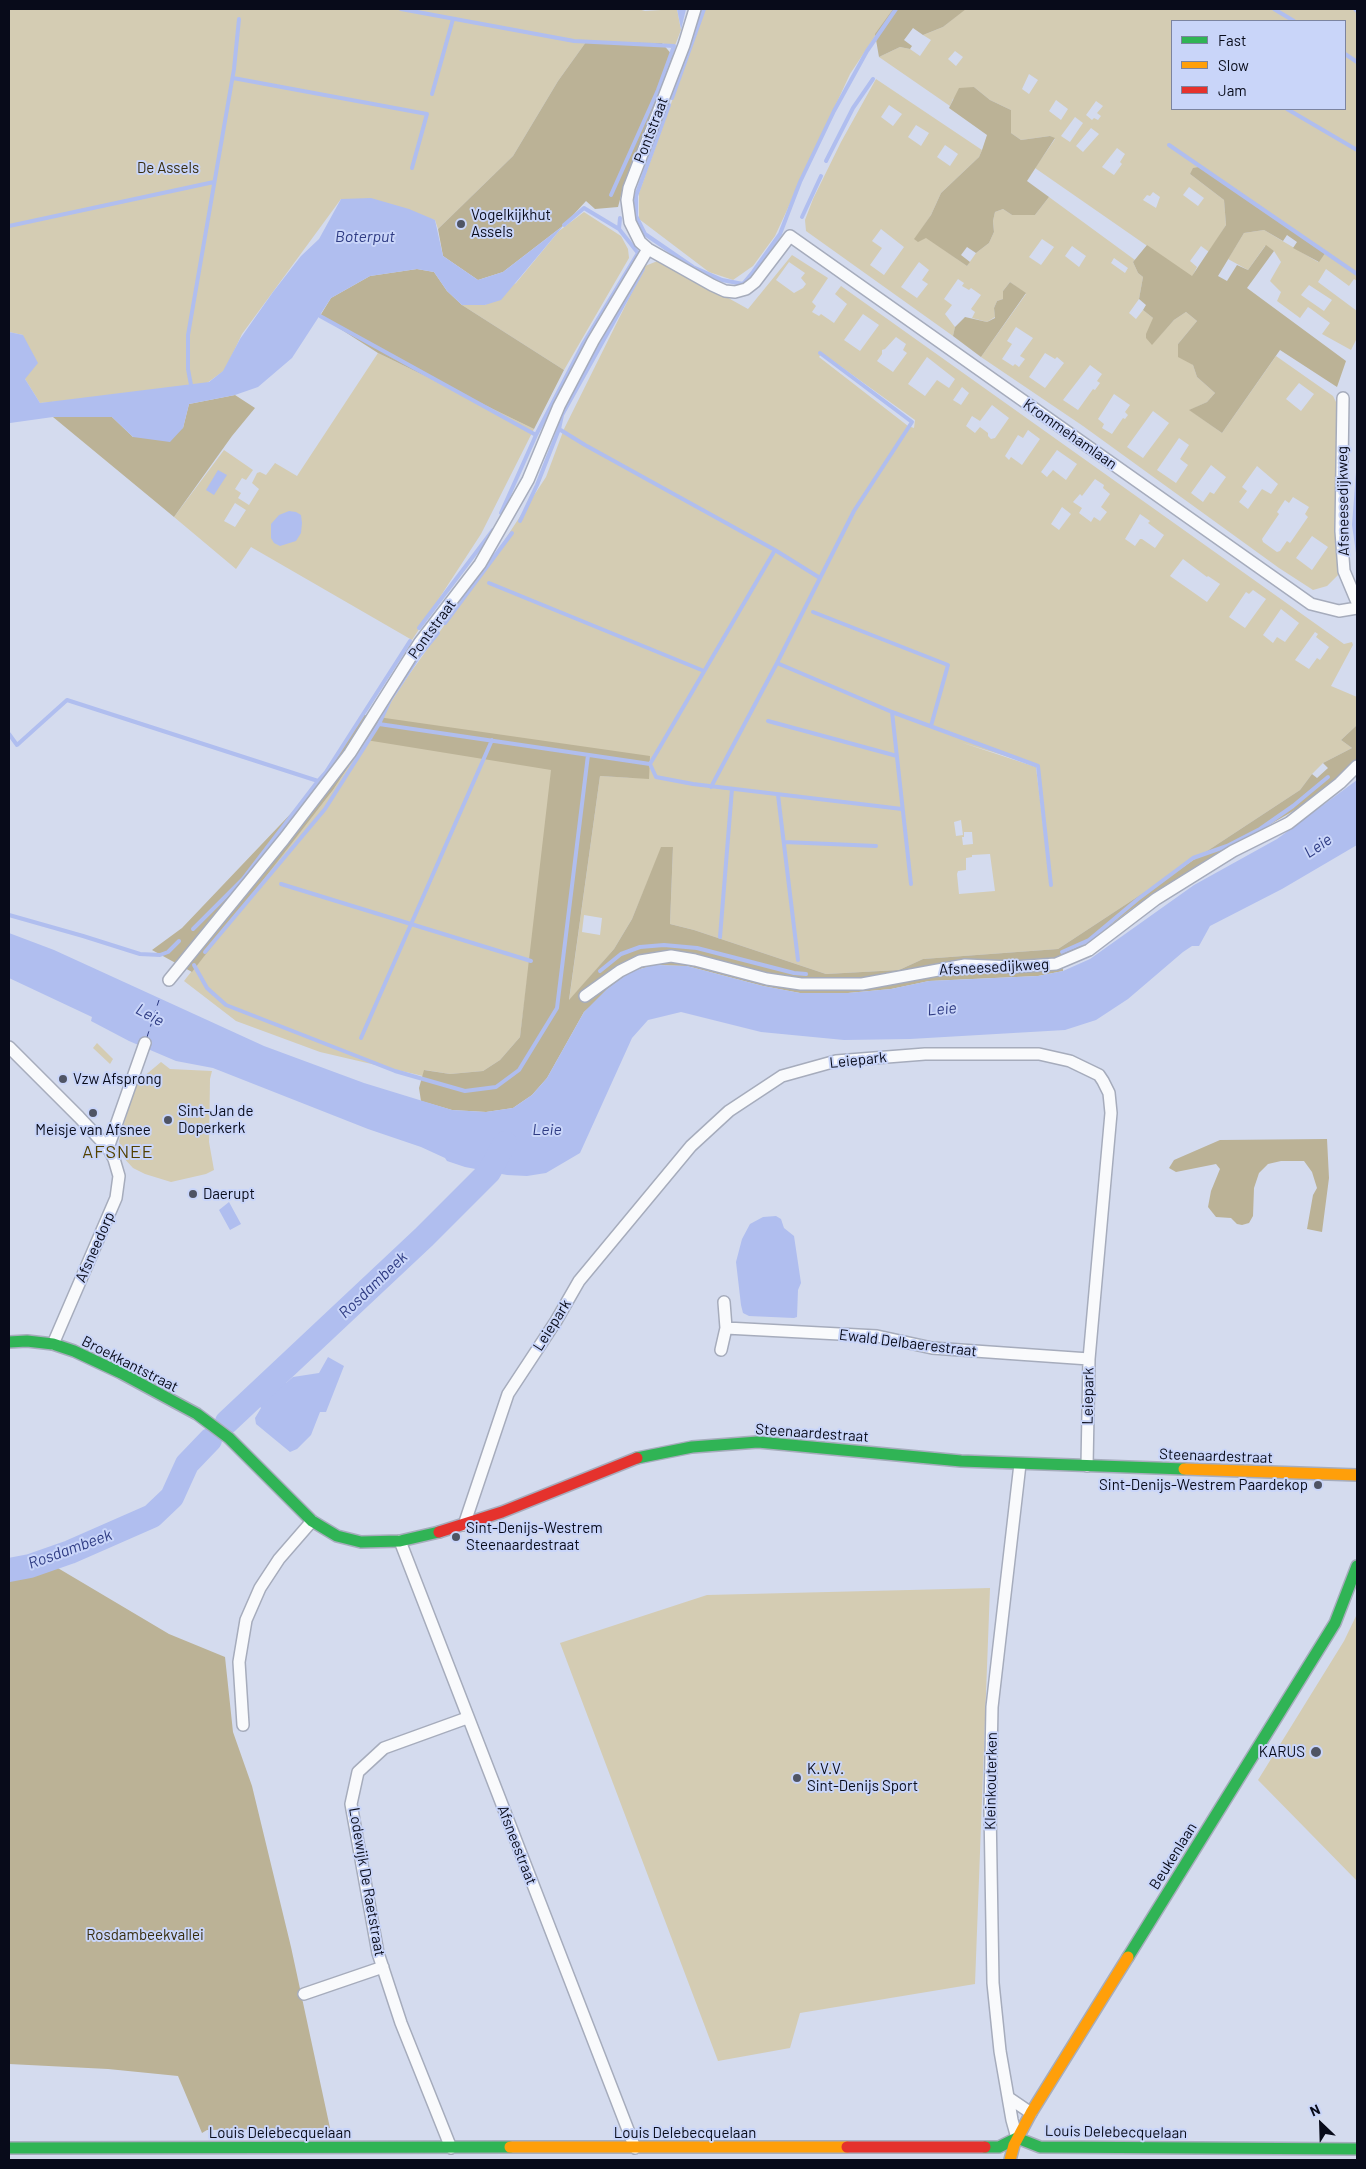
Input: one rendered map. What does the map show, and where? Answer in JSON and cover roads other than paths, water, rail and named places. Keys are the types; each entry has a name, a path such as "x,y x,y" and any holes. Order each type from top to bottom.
{"street":[{"name":"Pontstraat","path":"695,9 684,45 629,188 627,200 630,222 640,242 648,249 712,285 725,291 735,292 746,289 756,282 790,236"},
{"name":"Krommehamlaan","path":"790,236 1311,604 1339,611 1357,608"},
{"name":"Pontstraat","path":"169,980 284,840 350,753 420,642 480,564 528,480 559,406 593,341 648,249"},
{"name":"Afsneesedijkweg","path":"1343,398 1341,531 1344,571 1357,602"},
{"name":"Afsneesedijkweg","path":"585,996 620,971 640,961 671,956 695,960 767,979 801,984 862,984 965,966 1013,967 1056,964 1089,950 1156,898 1234,851 1289,823 1340,783 1357,766"},
{"path":"108,1148 145,1043"},
{"name":"Afsneedorp","path":"9,1047 108,1148 114,1159 119,1176 116,1198 53,1344"},
{"name":"Leiepark","path":"464,1525 508,1394 556,1321 579,1281 691,1146 730,1111 782,1076 836,1061 925,1054 1039,1054 1070,1061 1099,1075 1109,1093 1111,1113 1089,1359 1087,1466"},
{"path":"721,1350 726,1328 724,1302"},
{"name":"Ewald Delbaerestraat","path":"726,1328 877,1336 932,1348 1089,1359"},
{"name":"Broekkantstraat","path":"9,1342 27,1341 53,1344 74,1351 122,1372 197,1414 230,1438"},
{"name":"Steenaardestraat","path":"230,1438 274,1485 312,1521 337,1536 361,1542 400,1541 464,1525 502,1512 635,1458 692,1447 758,1442 961,1461 1357,1475"},
{"name":"Kleinkouterken","path":"1018,2138 1012,2120 1010,2098 1000,2051 993,1983 990,1847 992,1716 1004,1586 1020,1464"},
{"path":"243,1725 239,1662 246,1620 260,1588 279,1559 312,1521"},
{"name":"Afsneestraat","path":"400,1541 635,2148"},
{"name":"Beukenlaan","path":"1010,2160 1014,2145 1031,2113 1315,1658 1335,1623 1357,1566"},
{"name":"Lodewijk De Raetstraat","path":"451,2148 401,2023 378,1953 352,1804 358,1772 384,1748 468,1718"},
{"name":"Lodewijk De Raetstraat","path":"304,1994 383,1968"},
{"path":"1010,2098 1031,2113"},
{"name":"Louis Delebecquelaan","path":"9,2148 999,2147 1018,2138 1040,2147 1357,2149"}],"water":[{"path":"677,9 686,9 681,30 681,29"},
{"name":"Boterput","path":"371,198 409,209 435,220 443,256 478,280 503,272 564,225 501,300 485,305 462,305 447,291 434,272 417,269 370,276 331,298 292,358 258,387 235,395 189,404 183,428 170,442 133,437 112,417 53,417 10,423 9,332 23,335 38,363 25,379 40,403 209,382 223,371 240,339 273,292 301,256 319,239 341,199"},
{"path":"1357,459 1357,560 1352,525"},
{"path":"218,470 227,475 214,495 206,490"},
{"path":"289,511 301,515 301,533 296,541 280,546 274,543 271,538 271,524 279,515"},
{"name":"Leie","path":"1357,780 1357,845 1282,889 1210,926 1199,946 1192,946 1183,952 1128,999 1096,1020 1065,1030 910,1039 844,1040 761,1032 681,1012 648,1020 632,1038 580,1153 546,1173 527,1176 507,1175 465,1167 447,1161 445,1158 421,1147 368,1129 213,1068 176,1061 129,1041 91,1021 92,1017 9,978 9,933 54,950 264,1046 364,1083 452,1110 486,1112 513,1108 532,1095 547,1078 584,1012 607,989 630,972 654,965 687,966 763,986 800,993 848,993 891,989 929,981 1038,976 1063,971 1090,959 1194,885 1277,839"},
{"path":"229,1202 241,1224 230,1230 219,1210"},
{"path":"776,1216 781,1219 784,1228 794,1236 801,1283 798,1290 797,1317 749,1316 743,1313 741,1305 736,1262 742,1239 750,1224 763,1217"},
{"path":"328,1357 344,1366 326,1412 320,1412 311,1435 297,1449 290,1452 256,1424 255,1418 261,1408 258,1404 282,1380 286,1383 293,1377 319,1373"}],"waterway":[{"path":"401,9 574,41 674,46 658,90 611,195"},
{"path":"672,98 704,9"},
{"path":"669,105 636,196 636,216 645,234 693,267 722,280 743,284 780,234 800,182 834,111 867,51 896,9"},
{"path":"1274,9 1292,20"},
{"path":"191,385 188,369 188,335 234,69 239,19"},
{"path":"432,94 453,19"},
{"path":"1346,55 1357,62"},
{"path":"233,78 427,114 412,168"},
{"path":"826,161 853,108 873,79"},
{"path":"1289,110 1357,150"},
{"path":"1169,145 1357,274"},
{"path":"802,217 821,176"},
{"path":"9,226 214,182"},
{"path":"564,225 584,208 619,229 620,218"},
{"path":"536,435 583,344 638,253 619,229"},
{"path":"643,269 562,415 559,429 775,550 820,578"},
{"path":"320,316 536,435 501,513"},
{"path":"711,787 777,663 854,511 912,422 820,353"},
{"path":"520,521 537,485 559,429"},
{"path":"419,628 493,530"},
{"path":"445,623 512,533"},
{"path":"775,550 650,764 656,777 693,784 902,809"},
{"path":"489,583 704,671"},
{"path":"813,612 948,665 931,726"},
{"path":"379,724 390,700 419,656 438,633"},
{"path":"9,734 17,745 67,700 318,781 326,772 410,641"},
{"path":"777,663 892,712"},
{"path":"911,884 892,712 1038,766 1051,885"},
{"path":"768,721 897,756"},
{"path":"205,952 325,809 379,724 650,764"},
{"path":"361,1038 492,740"},
{"path":"194,965 207,988 226,1005 395,1071 465,1091 496,1087 519,1070 557,1008 588,755"},
{"path":"1062,952 1089,940 1138,899 1193,858 1227,846 1260,829 1293,806 1328,777"},
{"path":"193,929 243,879 318,781"},
{"path":"720,937 732,789"},
{"path":"778,795 798,960"},
{"path":"784,842 876,846"},
{"path":"281,884 531,961"},
{"path":"9,915 140,954 160,955 168,952 179,941"},
{"path":"600,971 621,954 640,947 664,945 697,948 794,973 806,974"},
{"name":"Rosdambeek","path":"227,1422 424,1237 489,1172 505,1143"},
{"path":"266,1386 272,1391"},
{"name":"Rosdambeek","path":"9,1570 30,1566 70,1552 152,1516 172,1497 187,1464 210,1440"}],"place":[{"name":"Vogelkijkhut Assels","path":"461,224"},
{"name":"Vzw Afsprong","path":"63,1079"},
{"name":"Meisje van Afsnee","path":"93,1113"},
{"name":"Sint-Jan de Doperkerk","path":"168,1120"},
{"name":"Daerupt","path":"193,1194"},
{"name":"Sint-Denijs-Westrem Paardekop","path":"1318,1485"},
{"name":"Sint-Denijs-Westrem Steenaardestraat","path":"456,1537"},
{"name":"KARUS","path":"1316,1752"},
{"name":"K.V.V. Sint-Denijs Sport","path":"797,1778"}],"district":[{"name":"AFSNEE","path":"118,1152"}],"park label":[{"name":"De Assels","path":"168,168"},
{"name":"Rosdambeekvallei","path":"145,1935"}]}
